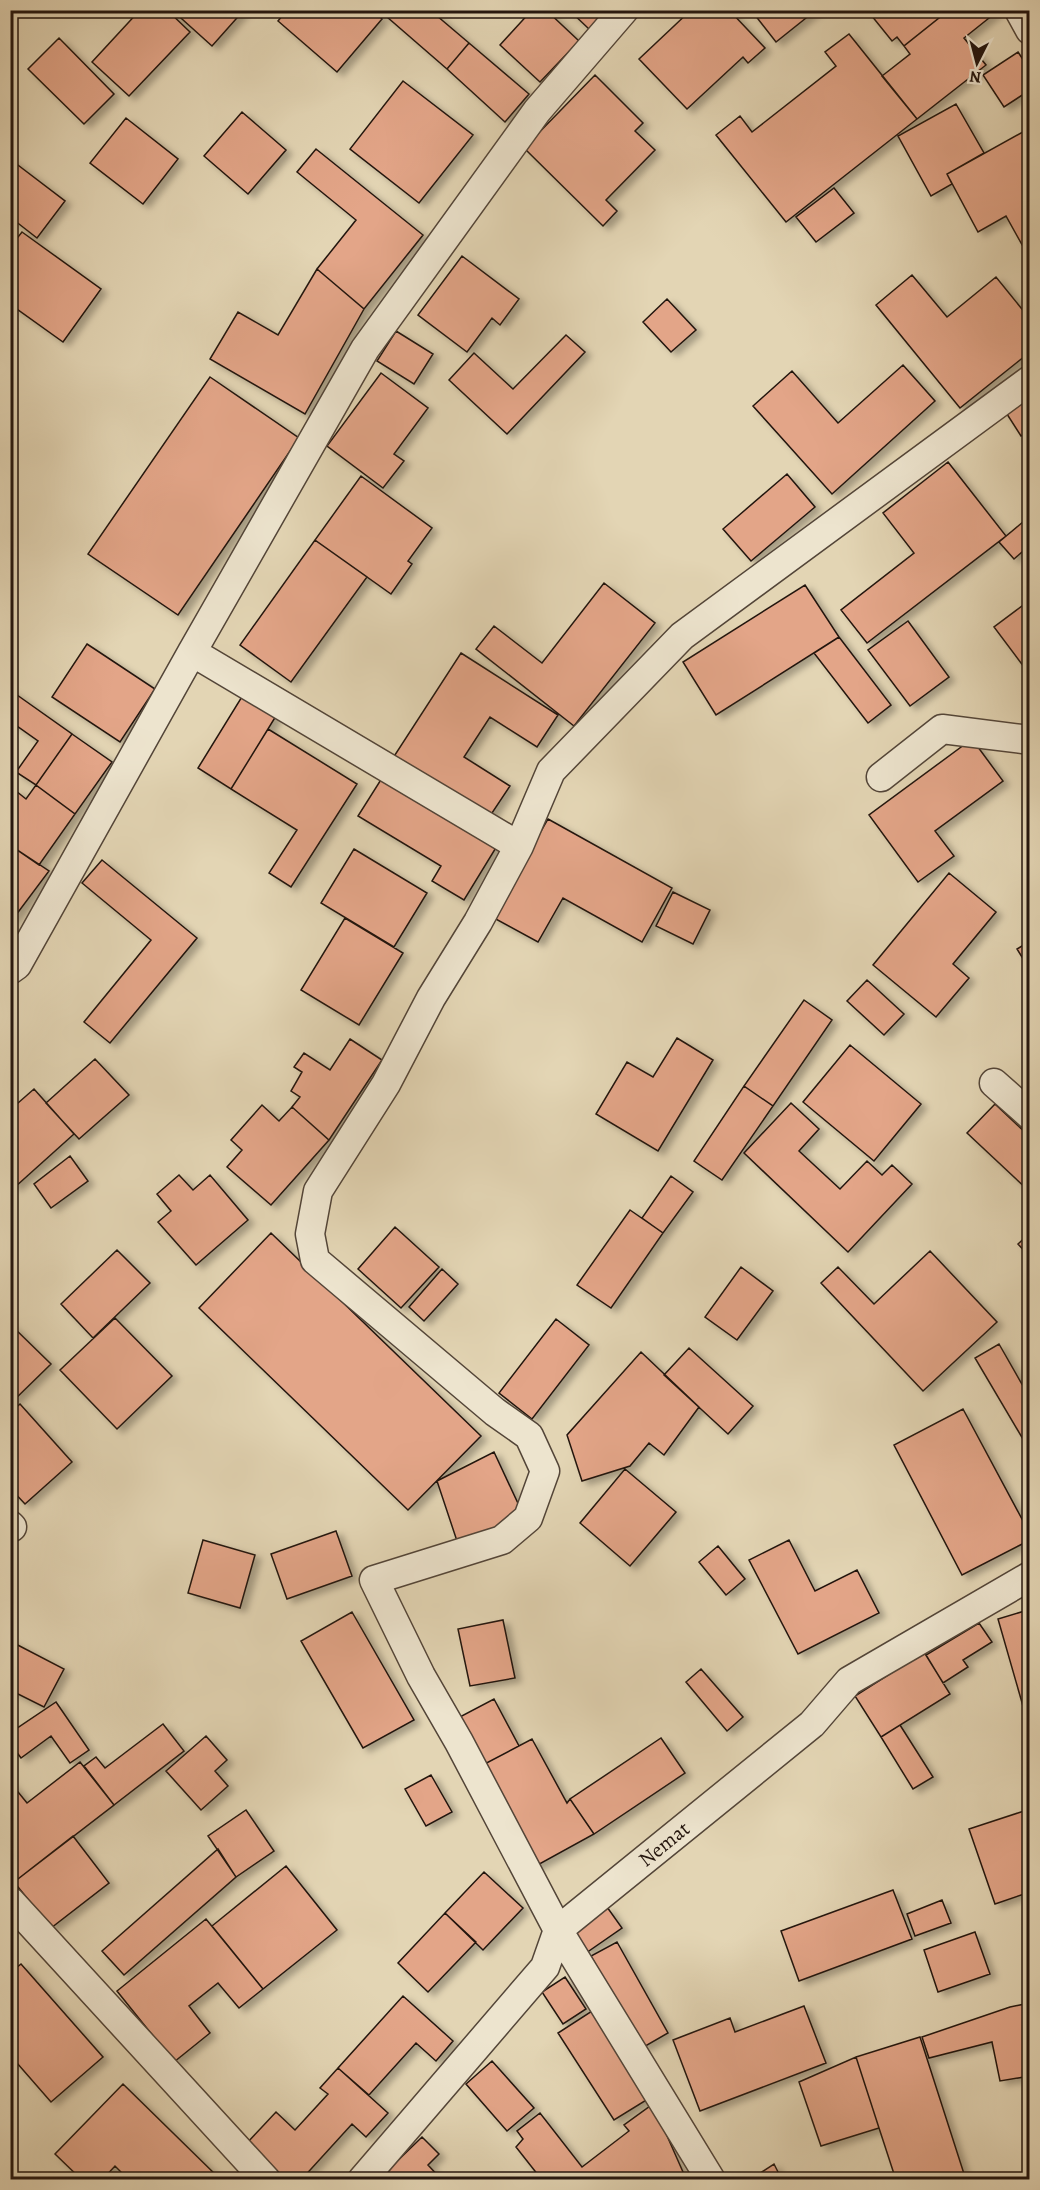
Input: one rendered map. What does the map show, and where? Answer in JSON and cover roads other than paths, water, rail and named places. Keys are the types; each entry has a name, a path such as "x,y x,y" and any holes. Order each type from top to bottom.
{"street":[{"path":"10,970 17,965 365,349 537,111 624,10"},
{"path":"1019,10 1029,30"},
{"path":"711,2180 558,1930 459,1742 421,1676 374,1580 502,1540 528,1518 545,1471 529,1436 495,1412 315,1260 310,1234 318,1191 386,1084 430,998 478,922 519,846 551,771 682,636 1029,380"},
{"path":"192,652 519,846"},
{"path":"881,777 942,729 1029,740"},
{"path":"994,1083 1029,1115"},
{"name":"Nemat","path":"558,1930 812,1724 849,1681 1029,1576"},
{"path":"10,1901 266,2180"},
{"path":"362,2180 545,1967 558,1930"}]}
